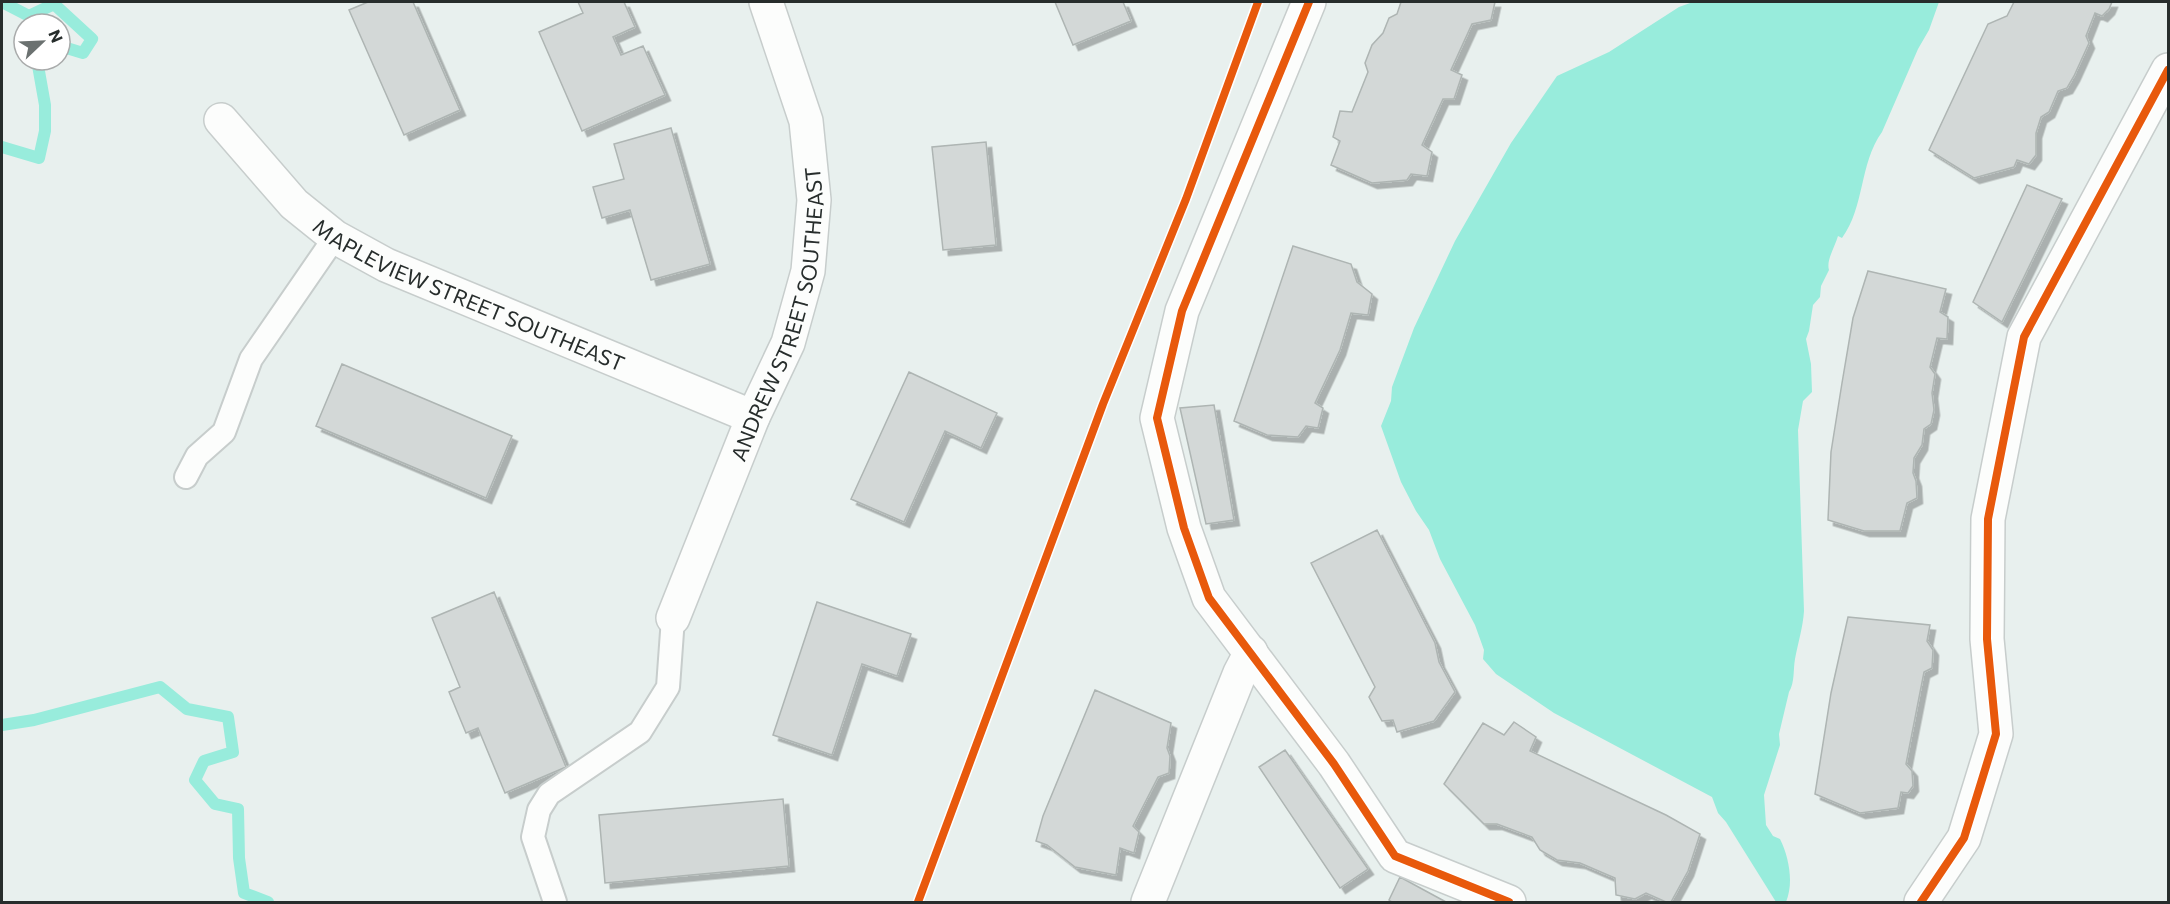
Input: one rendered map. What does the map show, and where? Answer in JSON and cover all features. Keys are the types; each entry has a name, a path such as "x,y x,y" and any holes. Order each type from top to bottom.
{"street":[{"name":"ANDREW STREET SOUTHEAST","path":"673,618 753,417 788,343 808,271 814,200 806,121 765,2"},
{"path":"1309,2 1182,311 1157,418 1185,528 1209,598 1334,764 1395,856 1509,903"},
{"path":"1921,903 1964,838 1996,734 1987,639 1988,519 2024,337 2169,70"},
{"name":"MAPLEVIEW STREET SOUTHEAST","path":"221,120 294,204 335,237 386,265 753,417"},
{"path":"1148,903 1251,652"}],"lane":[{"path":"186,477 197,456 224,432 251,359 335,237"},
{"path":"555,903 534,837 539,810 549,794 639,732 668,687 673,618"}],"shaded area":[{"path":"1693,2 1939,2 1929,30 1918,49 1869,158 1855,213 1842,238 1838,236 1830,258 1829,270 1821,286 1820,297 1813,305 1806,339 1811,364 1812,392 1803,401 1798,430 1804,611 1792,684 1779,734 1780,745 1764,795 1766,825 1773,836 1780,839 1788,862 1790,887 1786,902 1776,902 1718,813 1712,797 1554,713 1496,674 1483,659 1484,650 1475,625 1440,559 1429,530 1401,482 1381,426 1391,401 1392,387 1414,328 1455,241 1511,143 1557,76 1609,52 1679,7"}],"building":[{"path":"368,2 413,2 460,110 404,135 349,10"},
{"path":"578,2 624,2 635,27 613,37 621,55 643,46 665,95 582,131 539,32 583,13"},
{"path":"1055,2 1123,2 1131,21 1073,45"},
{"path":"1401,2 1495,2 1491,20 1472,24 1451,70 1462,75 1454,99 1443,99 1422,145 1432,152 1427,176 1411,174 1407,180 1372,183 1331,165 1340,141 1333,137 1340,111 1352,112 1368,72 1365,63 1372,45 1383,33 1389,18 1397,14"},
{"path":"2014,2 2112,2 2102,16 2095,13 2086,36 2089,43 2074,76 2067,88 2058,91 2049,112 2041,117 2036,133 2036,155 2029,164 2017,160 2014,167 1974,178 1929,150 1988,24 2007,16"},
{"path":"671,128 710,264 651,280 630,210 602,218 593,187 624,179 614,144"},
{"path":"986,142 996,245 943,250 932,147"},
{"path":"2027,185 2062,199 2002,322 1973,302"},
{"path":"1293,246 1351,264 1357,282 1372,294 1368,315 1351,313 1340,350 1315,403 1323,408 1318,428 1306,426 1298,437 1267,435 1234,421"},
{"path":"1868,271 1946,289 1940,312 1948,317 1947,339 1937,338 1930,367 1935,374 1932,393 1934,410 1931,424 1924,429 1922,445 1914,458 1913,473 1917,498 1907,503 1900,531 1864,531 1828,520 1831,452 1842,383 1853,318"},
{"path":"342,364 512,436 486,498 316,426"},
{"path":"909,372 997,413 981,448 945,431 904,522 851,499"},
{"path":"1214,405 1234,520 1206,524 1180,408"},
{"path":"1377,530 1435,643 1439,662 1455,692 1434,721 1397,732 1393,720 1382,721 1369,697 1375,687 1311,563"},
{"path":"494,592 566,767 505,793 478,728 466,733 449,692 460,687 432,618"},
{"path":"817,602 911,634 897,676 862,664 832,755 773,735"},
{"path":"1848,617 1930,625 1927,641 1933,650 1932,668 1924,672 1906,764 1912,771 1913,786 1908,793 1901,792 1898,808 1860,813 1815,794 1831,693"},
{"path":"1095,690 1171,723 1167,748 1170,756 1169,773 1158,777 1133,826 1139,832 1134,853 1120,848 1116,875 1075,867 1047,845 1036,841 1043,816"},
{"path":"1514,722 1536,737 1530,751 1666,815 1700,834 1688,871 1671,902 1646,893 1635,899 1616,895 1615,878 1580,863 1557,860 1540,850 1532,837 1497,824 1484,824 1444,784 1483,723 1504,735"},
{"path":"1285,750 1368,869 1340,888 1259,767"},
{"path":"783,799 789,866 605,883 599,815"},
{"path":"1400,877 1446,902 1392,902 1389,900"}],"waterway":[{"path":"2,2 21,12"},
{"path":"37,12 54,4 63,12"},
{"path":"72,21 92,39 83,53 72,50"},
{"path":"2,147 39,158 45,131 45,105 39,72"},
{"path":"2,725 34,720 160,687 187,709 228,717 233,752 204,761 195,780 215,804 238,809 239,858 244,893 268,902"}],"cycle path":[{"path":"918,902 1103,404 1186,199 1258,2"},
{"path":"1309,2 1182,311 1157,418 1184,528 1209,598 1334,764 1395,856 1509,902"},
{"path":"1921,902 1964,838 1996,734 1987,639 1988,519 2024,337 2168,70"}]}
